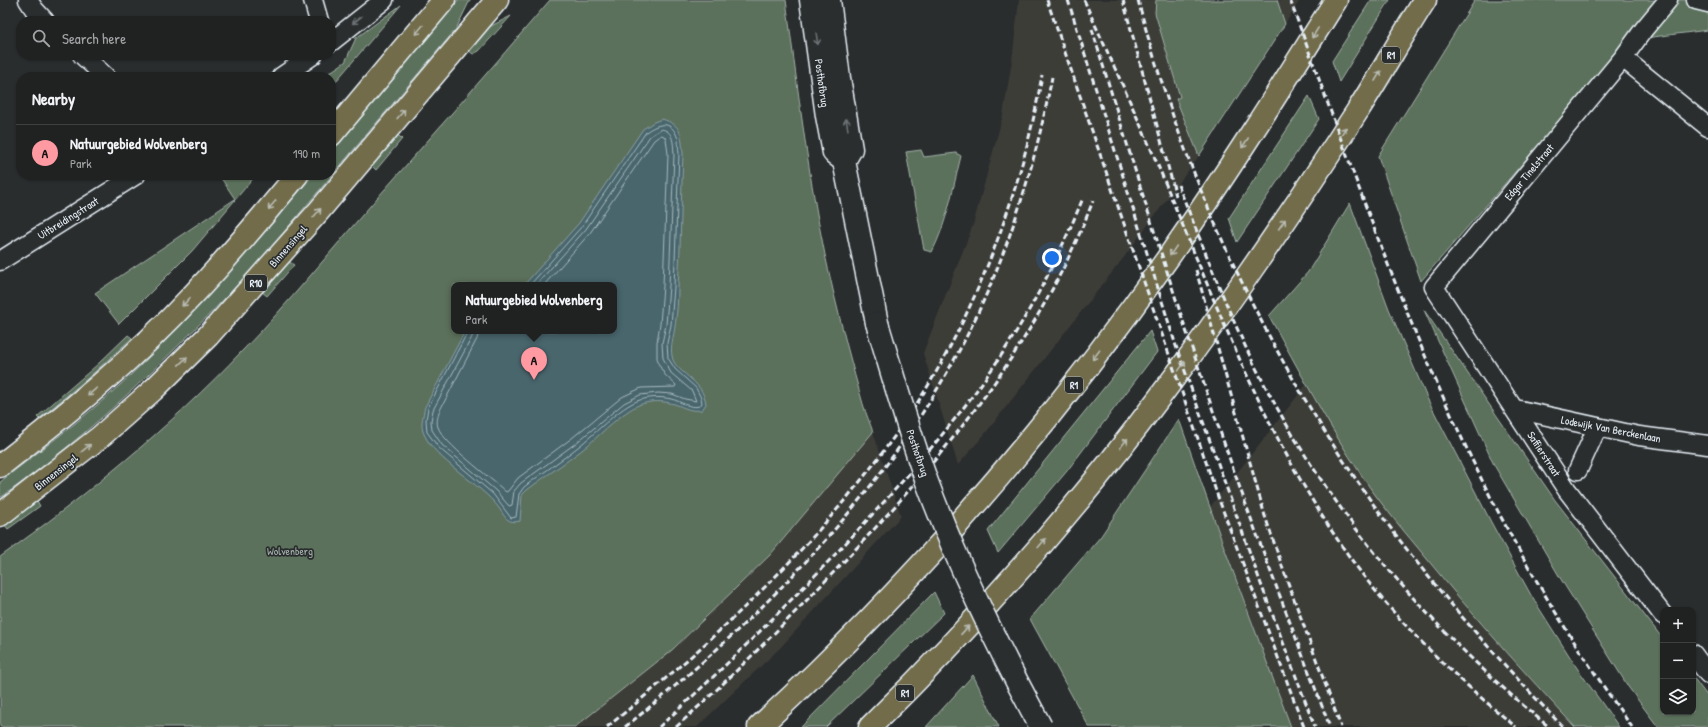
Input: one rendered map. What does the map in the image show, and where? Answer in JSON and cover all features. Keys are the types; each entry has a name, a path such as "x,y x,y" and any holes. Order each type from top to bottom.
{"main road":[{"path":"336,129 444,0"},
{"name":"Binnensingel","path":"0,515 100,437 153,390 208,336 318,212 496,0"},
{"name":"R1","path":"759,727 847,642 977,504 1066,395 1124,319 1179,242 1226,172 1336,0"},
{"name":"R1","path":"870,727 923,675 1036,550 1076,503 1155,404 1220,314 1299,199 1358,110 1425,0"},
{"path":"0,466 92,392 168,320 228,257 293,180"}],"street":[{"path":"28,0 40,16"},
{"path":"313,0 318,16"},
{"path":"336,38 384,0"},
{"name":"Posthofbrug","path":"811,0 827,116 834,153 844,161"},
{"name":"Posthofbrug","path":"829,0 839,78 851,148 844,161 876,323 903,411 948,533 1003,655 1041,727"},
{"name":"Edgar Tinelstraat","path":"1434,287 1623,58 1668,0"},
{"path":"1696,0 1708,3"},
{"path":"1623,58 1708,127"},
{"path":"87,60 101,72"},
{"path":"288,72 306,60"},
{"name":"Uitbreidingstraat","path":"0,261 128,180"},
{"name":"Saffierstraat","path":"1434,287 1567,490 1660,611"},
{"name":"Lodewijk Van Berckenlaan","path":"1515,409 1639,436 1708,445"},
{"path":"1578,470 1597,428"},
{"path":"1696,658 1708,674"}],"shaded area":[{"path":"1019,0 1156,0 1155,13 1180,97 1176,99 1199,156 1125,256 984,435 958,465 923,353 973,225 1003,115 1012,61"},
{"path":"1277,0 1300,0 1285,24"},
{"path":"1306,385 1362,477 1399,525 1460,599 1521,669 1575,727 1291,727 1210,507"},
{"path":"873,432 901,516 780,648 697,727 575,727 672,650 770,555"}],"green space":[{"path":"458,0 470,0 456,29 336,171 336,147"},
{"name":"Wolvenberg","path":"550,0 786,0 811,182 825,254 851,361 863,404 873,432 770,555 672,650 575,727 0,727 0,557 96,485 157,433 215,378 260,333"},
{"path":"1156,0 1277,0 1285,24 1199,156 1176,99 1180,97 1155,13"},
{"path":"1371,0 1390,0 1339,82 1332,61"},
{"path":"1475,0 1708,0 1708,30 1629,40 1421,281 1378,156"},
{"path":"401,5 336,81 336,72 330,72 345,62 356,38"},
{"path":"511,16 479,51 473,54 468,50 487,28"},
{"path":"1309,96 1319,119 1237,242 1229,218"},
{"path":"397,134 402,139 376,170 371,165"},
{"path":"921,150 924,157 956,153 961,156 946,217 932,252 924,250 906,152"},
{"path":"222,180 252,180 192,251 119,324 95,293 235,199"},
{"path":"309,180 328,180 250,272 161,362 99,420 34,473 0,498 0,482 89,412 124,382 185,321"},
{"path":"1350,203 1389,309 1427,398 1492,524 1532,597 1577,668 1619,727 1575,727 1463,602 1393,518 1362,476 1325,417 1269,316 1308,272"},
{"path":"288,261 294,265 267,296 262,292"},
{"path":"1424,310 1555,500 1660,635 1660,715 1696,715 1696,681 1708,697 1708,727 1658,727 1629,688 1562,581 1494,465"},
{"path":"1150,331 1157,352 1067,471 998,553 988,531"},
{"path":"128,335 132,338 88,378 39,419 37,417 98,364"},
{"path":"1179,419 1224,547 1291,727 1089,727 1030,619 1101,536"},
{"path":"37,501 40,506 8,529 4,524"},
{"path":"934,592 944,613 826,727 801,727"},
{"path":"973,675 999,727 926,727"}],"water":[{"path":"662,119 669,121 677,127 681,135 683,153 678,302 672,345 672,356 678,367 700,388 704,395 706,404 702,410 688,409 667,402 654,402 638,405 612,423 582,450 527,490 522,495 520,521 509,521 491,499 448,463 430,444 422,428 425,407 463,334 617,334 617,282 527,282 579,223 643,129"}],"railway":[{"path":"1047,0 1218,497 1304,727"},
{"path":"1068,0 1176,346 1261,584 1315,727"},
{"path":"1084,0 1150,147 1212,296 1256,395 1306,490 1335,535 1366,579 1383,600 1418,639 1476,693 1516,727"},
{"path":"1123,0 1176,196"},
{"path":"1138,0 1156,65 1202,192 1258,315 1290,374 1325,432 1362,488 1408,551 1483,641 1563,727"},
{"path":"1290,0 1391,273 1460,434 1497,510 1539,585 1584,657 1632,727"},
{"path":"1092,29 1161,252 1216,419 1258,538 1330,727"},
{"path":"607,727 693,655 774,578 813,537 849,495 884,451 916,405 959,329 995,246 1023,160 1034,117 1042,75"},
{"path":"625,727 722,645 768,601 812,555 854,507 892,457 928,404 960,349 976,317 1004,250 1027,182 1045,112 1052,77"},
{"path":"1178,185 1226,303 1258,372 1316,473 1349,520 1422,608 1462,649 1549,727"},
{"path":"659,727 785,606 886,500 925,456 979,387 1010,342 1050,272 1083,198"},
{"path":"676,727 755,652 831,575 910,489 947,446 1013,355 1043,306 1070,255 1093,201"},
{"path":"1196,270 1265,516 1341,727"}],"place":[{"name":"Natuurgebied Wolvenberg","path":"534,380"}]}
